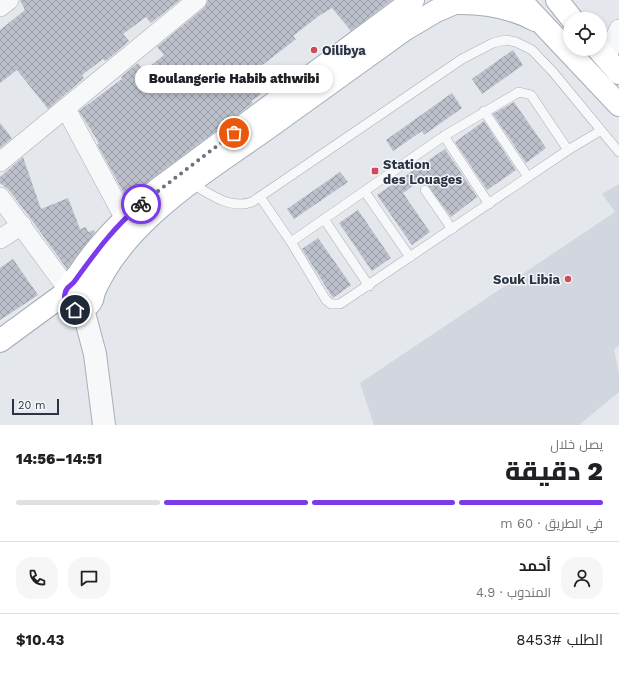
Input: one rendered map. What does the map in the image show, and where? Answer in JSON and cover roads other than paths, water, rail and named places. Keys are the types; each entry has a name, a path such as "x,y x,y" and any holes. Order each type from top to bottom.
{"main road":[{"path":"76,297 96,250 125,219 164,185 413,0"},
{"path":"520,0 619,104"},
{"path":"557,0 566,12"},
{"path":"7,337 76,297 103,272 120,248 143,225 191,183 404,30 458,2 505,7 527,16 551,32"}],"street":[{"path":"0,7 9,0"},
{"path":"0,162 198,0"},
{"path":"607,60 619,29"},
{"path":"66,109 125,219"},
{"path":"0,197 76,297 95,354 104,425"},
{"path":"0,239 22,224"}],"lane":[{"path":"191,183 230,204 245,204 260,197 462,59 493,43 506,40 516,42 532,50 553,72 600,131 619,152"},
{"path":"291,242 444,136 514,94 525,92 531,95 568,150"},
{"path":"484,111 528,177"},
{"path":"260,197 291,242 326,300 335,305 345,302 568,150 600,131"},
{"path":"444,136 489,204"},
{"path":"425,190 452,229"},
{"path":"365,192 410,257"},
{"path":"324,219 369,286"}],"place":[{"name":"Oilibya","path":"314,50"},
{"name":"Boulangerie Habib athwibi","path":"234,133"},
{"name":"Station des Louages","path":"375,171"},
{"name":"Souk Libia","path":"568,279"}]}
